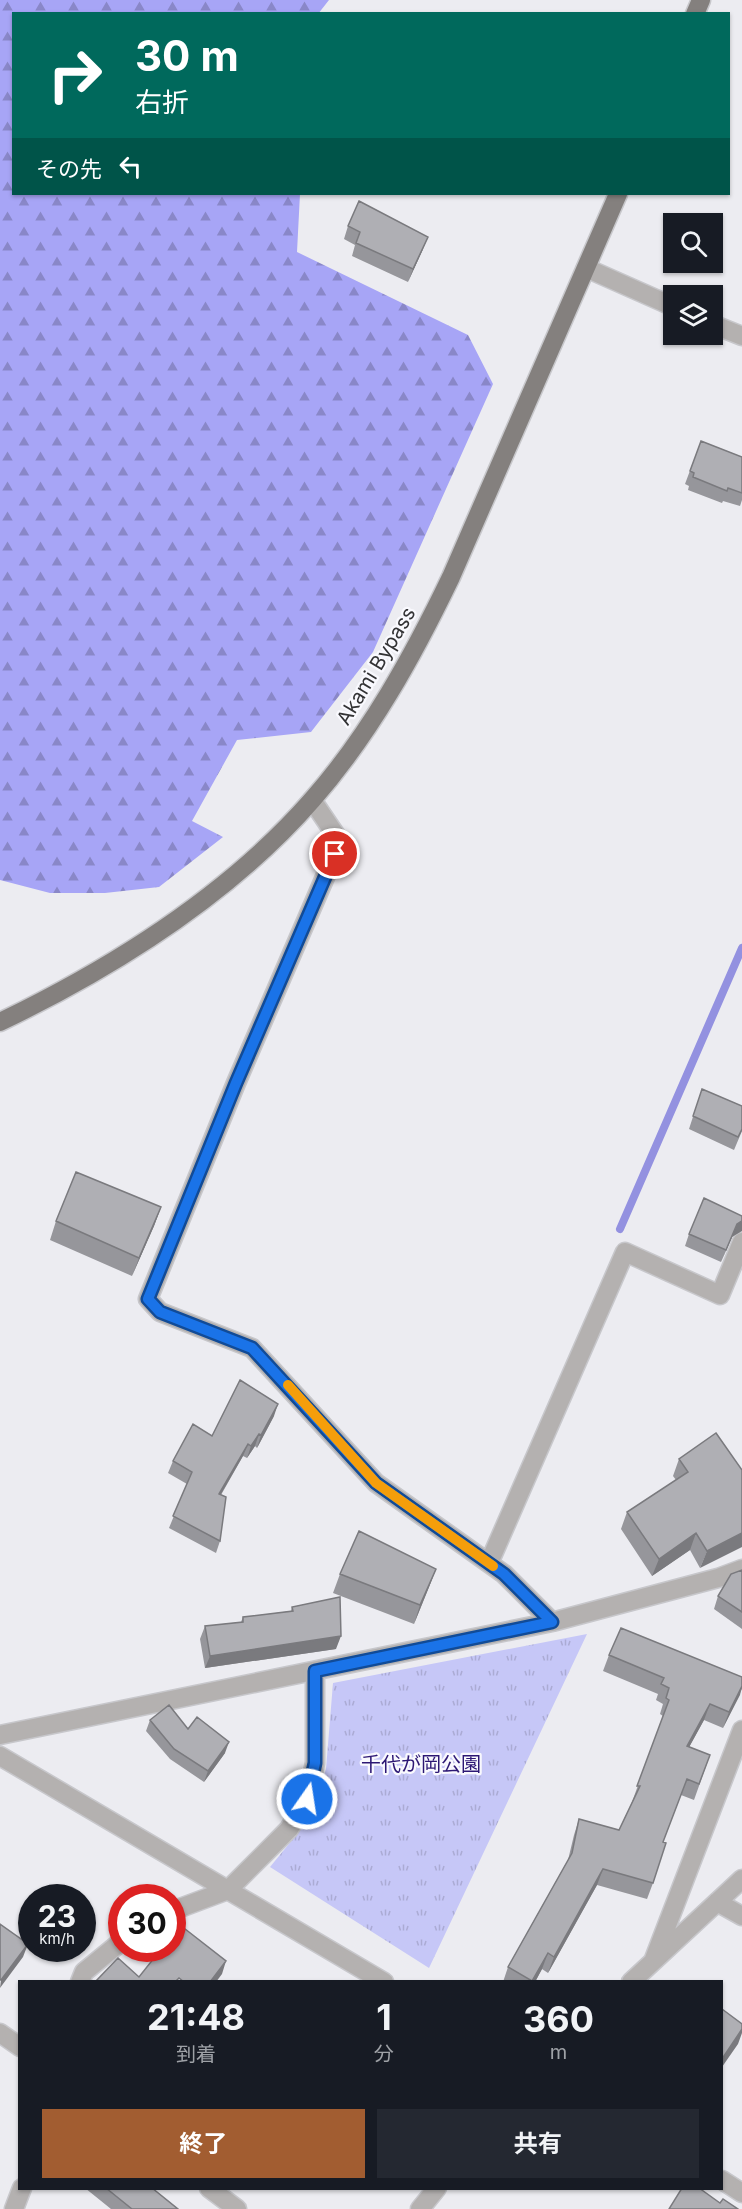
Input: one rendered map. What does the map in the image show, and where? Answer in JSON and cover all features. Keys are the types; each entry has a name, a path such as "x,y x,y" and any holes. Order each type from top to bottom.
{"main road":[{"name":"Akami Bypass","path":"0,1022 63,991 132,950 177,918 258,853 312,800 358,741 424,633 618,195"}],"street":[{"path":"586,268 663,302"},
{"path":"723,328 742,336"},
{"path":"312,800 337,837 335,854 236,1083 148,1299 160,1312 252,1348 376,1483 504,1574 552,1622"},
{"path":"489,1563 625,1252 720,1295 742,1242"},
{"path":"0,1735 552,1622 718,1578 742,1569"},
{"path":"186,1906 228,1890 289,1829 307,1799 315,1763 315,1671"},
{"path":"654,1959 742,1730"},
{"path":"0,1756 381,1980"},
{"path":"633,1980 742,1880"},
{"path":"717,1902 742,1916"},
{"path":"81,1980 84,1972 108,1952"},
{"path":"0,2033 18,2046"},
{"path":"723,2182 742,2193"},
{"path":"14,2209 21,2190"},
{"path":"212,2190 237,2209"},
{"path":"420,2209 435,2190"}],"green space":[{"path":"0,0 329,0 320,12 12,12 12,195 300,195 297,252 468,335 493,384 373,652 311,732 237,740 192,821 223,837 159,887 105,893 50,893 0,880"},
{"name":"千代が岡公園","path":"587,1634 429,1968 270,1867 310,1818 326,1769 333,1683"}],"building":[{"path":"359,201 428,237 413,269 356,243 360,232 348,226"},
{"path":"701,441 742,457 742,493 728,488 727,491 693,477 694,473 690,471"},
{"path":"702,1089 742,1106 742,1129 738,1137 693,1116"},
{"path":"76,1172 161,1207 139,1258 56,1221"},
{"path":"704,1198 742,1216 742,1221 737,1224 726,1250 689,1234"},
{"path":"240,1380 278,1404 261,1435 259,1434 251,1446 248,1444 219,1494 226,1497 220,1541 173,1516 192,1472 173,1461 193,1424 212,1436"},
{"path":"716,1433 742,1470 742,1533 707,1551 696,1533 659,1559 627,1512 688,1472 679,1459"},
{"path":"359,1531 436,1569 420,1605 340,1574"},
{"path":"742,1570 742,1612 718,1596 731,1574"},
{"path":"340,1597 341,1636 210,1656 205,1626 243,1622 243,1617 293,1611 292,1607"},
{"path":"621,1628 742,1677 742,1686 729,1712 710,1704 687,1746 710,1755 699,1784 687,1779 663,1842 666,1843 653,1883 603,1869 554,1957 548,1953 533,1980 530,1980 508,1967 572,1853 579,1819 619,1830 640,1786 637,1786 669,1700 666,1698 669,1688 661,1684 664,1678 609,1655"},
{"path":"169,1705 188,1729 197,1717 229,1742 208,1771 174,1749 150,1720"},
{"path":"0,1924 18,1937 18,1957 0,1980"},
{"path":"186,1930 226,1961 212,1980 182,1980 179,1978 177,1980 97,1980 114,1962 122,1962 139,1977 151,1962 186,1962"},
{"path":"723,2010 742,2024 742,2029 723,2058"},
{"path":"108,2190 154,2190 178,2209 132,2209"},
{"path":"681,2190 702,2190 720,2203 723,2199 738,2209 669,2209"}],"waterway":[{"path":"620,1229 742,948"}],"slow traffic":[{"path":"288,1385 376,1483 493,1566"}],"route":[{"path":"307,1799 315,1763 315,1671 552,1622 504,1574 376,1483 312,1410 252,1348 160,1312 148,1299 236,1083 335,854"}]}
